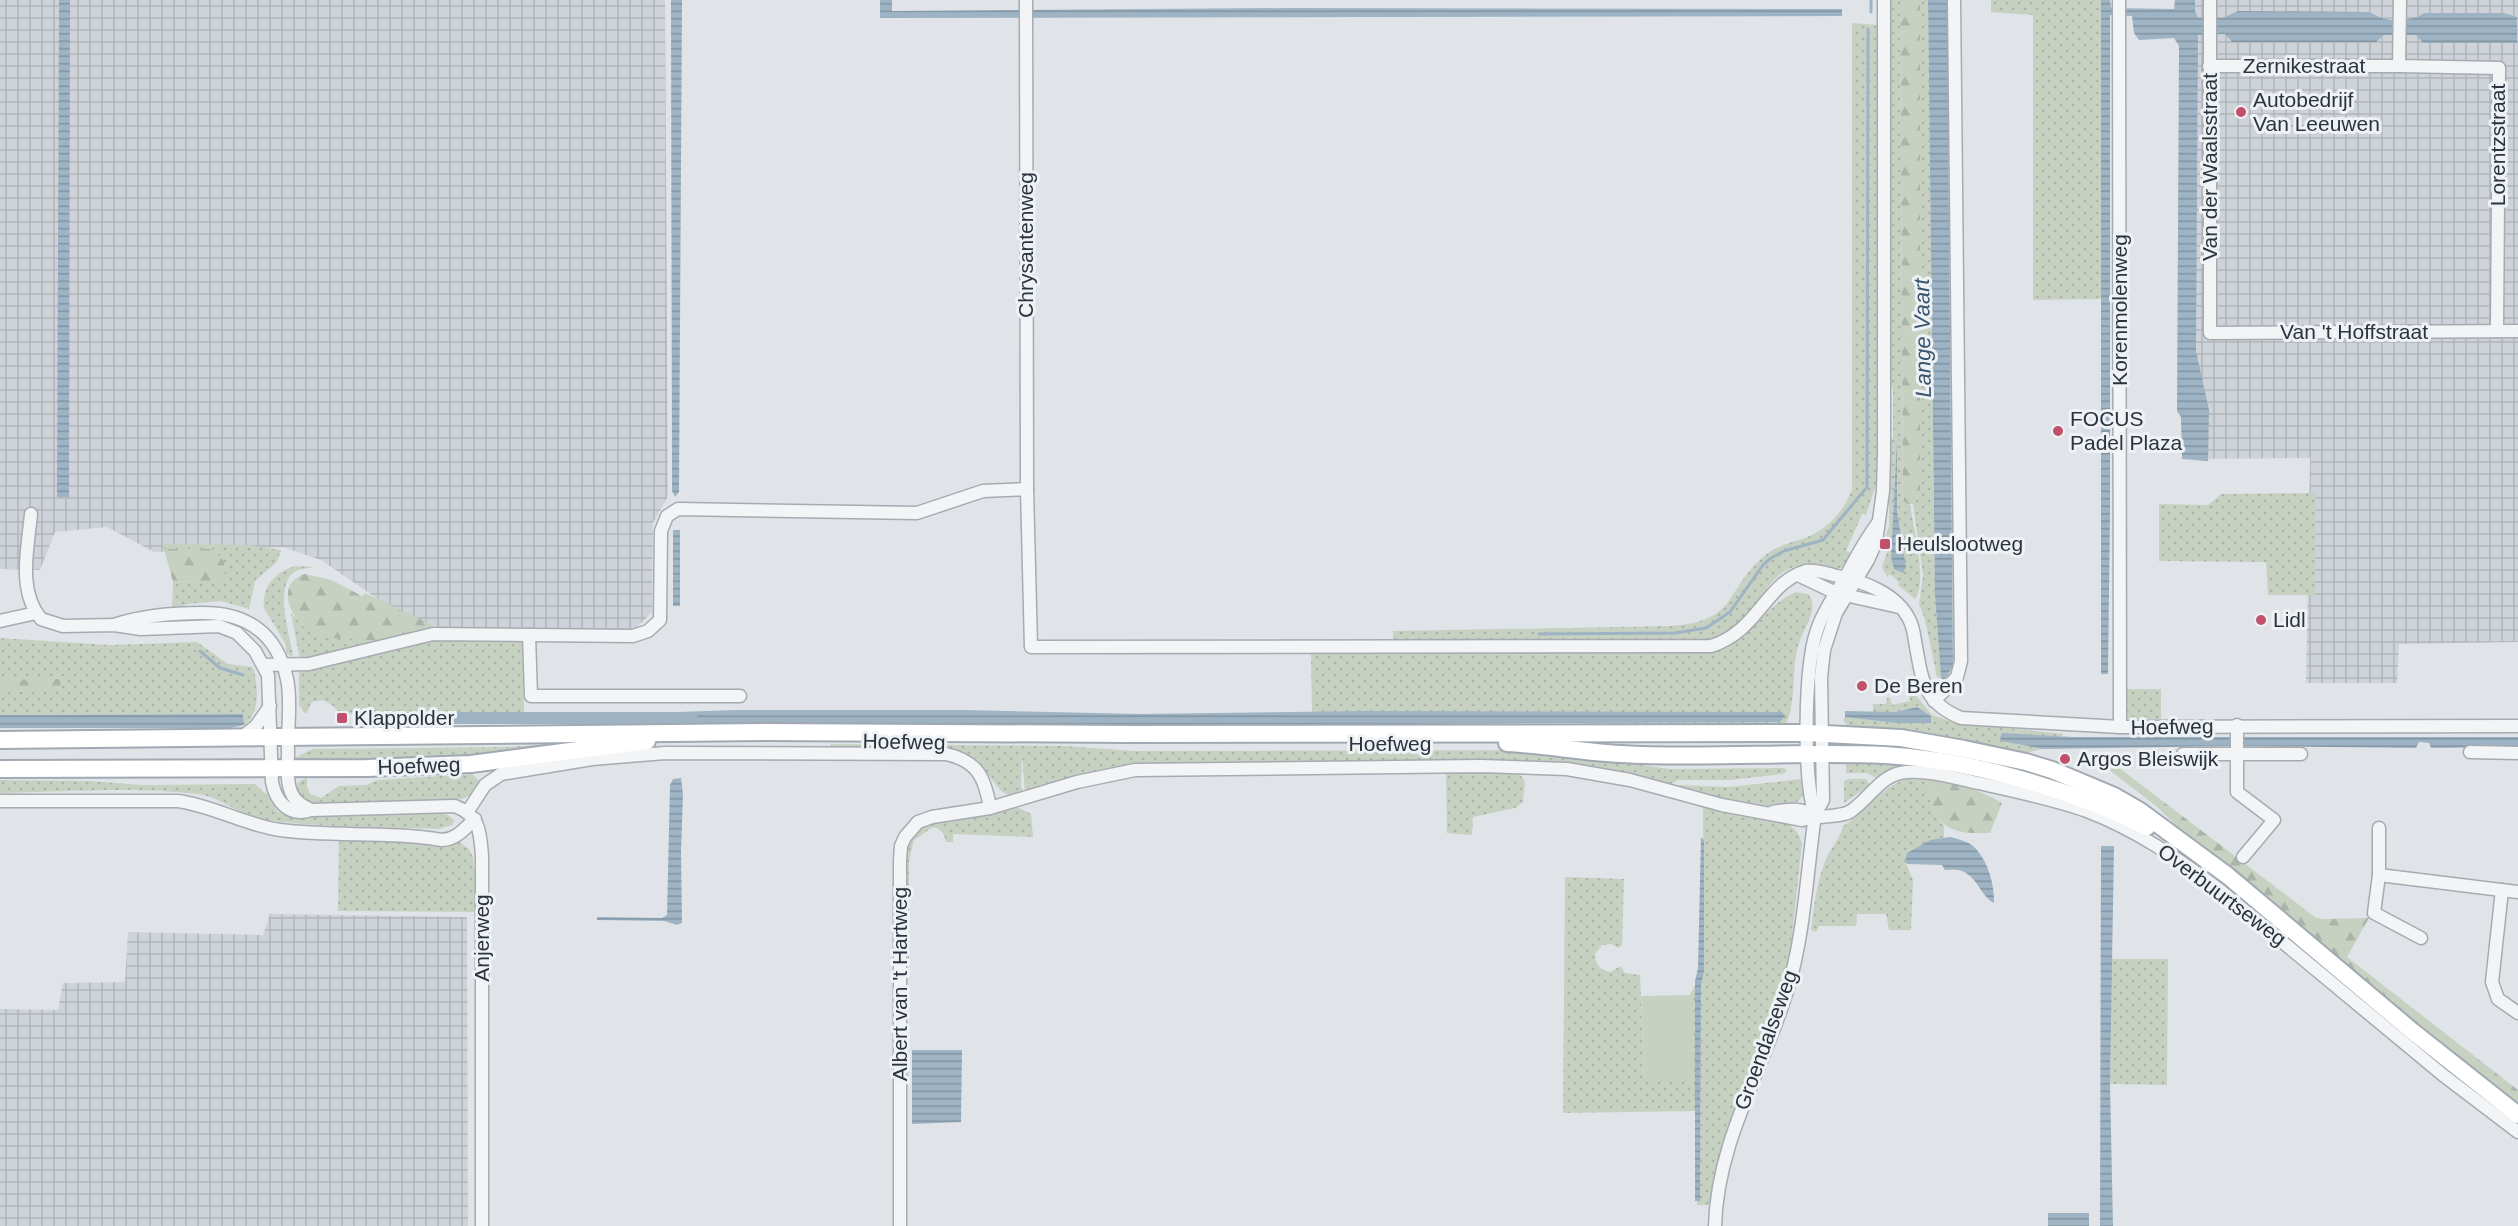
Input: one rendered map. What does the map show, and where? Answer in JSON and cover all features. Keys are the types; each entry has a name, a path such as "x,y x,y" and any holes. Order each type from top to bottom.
{"main road":[{"name":"Hoefweg","path":"0,740 741,732 1815,733"},
{"name":"Overbuurtseweg","path":"1815,733 1901,738 2026,762 2052,770 2114,796 2140,812 2228,876 2412,1031 2518,1115"},
{"name":"Hoefweg","path":"0,769 280,769 471,764 654,741 1257,745 1495,742 1620,754 1816,755"},
{"name":"Overbuurtseweg","path":"1816,755 1887,755 1950,764 2025,780 2107,809 2186,846"}],"street":[{"path":"1815,733 1809,670 1816,631 1826,608 1841,594 1876,542 1883,491 1884,0"},
{"path":"264,665 309,664 433,634 633,636 643,634 656,626 662,613 661,531 666,516 678,509 917,513 983,491 1027,489 1031,647 1711,646 1734,636 1745,628 1781,585 1798,575 1814,571 1850,579 1885,593 1899,607 1911,622 1923,683 1934,701 1957,677 1961,661 1954,0"},
{"name":"Van der Waalsstraat","path":"2210,0 2210,333"},
{"path":"2399,66 2400,0"},
{"name":"Korenmolenweg","path":"2119,3 2120,727"},
{"name":"Chrysantenweg","path":"1026,10 1027,489"},
{"name":"Zernikestraat","path":"2210,66 2399,66"},
{"name":"Lorentzstraat","path":"2399,66 2499,68 2497,331"},
{"path":"2497,331 2518,332"},
{"name":"Van 't Hoffstraat","path":"2210,333 2497,331"},
{"path":"31,514 26,569 27,589 30,603 41,619 63,626 114,625 141,629 219,626 237,633 248,642 264,665 268,675 270,705 280,738"},
{"path":"1798,575 1841,594 1899,607"},
{"path":"114,625 141,616 221,613 240,617 263,631 283,666 287,680 280,738 280,769 274,793 280,803 295,812 455,806 471,815"},
{"path":"0,621 36,614"},
{"path":"529,634 531,696 740,696"},
{"name":"Hoefweg","path":"1934,701 1946,711 1972,720 2120,727 2237,730 2518,726"},
{"path":"240,738 256,726 270,705"},
{"path":"2237,730 2237,792 2274,820 2243,857"},
{"name":"Groendalseweg","path":"1715,1226 1717,1195 1723,1161 1788,990 1799,933 1815,815 1810,799 1816,755 1815,733"},
{"name":"Hoefweg","path":"2182,754 2236,751 2301,754"},
{"name":"Hoefweg","path":"0,801 178,801 197,804 249,822 281,830 442,840 459,835 485,785 501,774 592,759 665,753 946,754 956,756 974,766 983,780 990,808 1077,782 1136,770 1529,766 1606,774 1722,805 1772,813 1789,809 1804,810 1815,815"},
{"path":"2470,753 2518,753"},
{"name":"Overbuurtseweg","path":"1815,815 1840,815 1850,812 1876,786 1889,777 1905,772 1935,774 2032,794 2111,822 2151,842 2222,891 2443,1075 2518,1132"},
{"name":"Albert van 't Hartweg","path":"900,1226 901,846 905,837 918,822 932,817 990,808"},
{"name":"Anjerweg","path":"471,815 481,836 482,856 482,1226"},
{"path":"2379,828 2379,875 2374,913 2421,938"},
{"path":"2379,875 2518,892"},
{"path":"2502,890 2492,982 2498,999 2518,1013"}],"shaded area":[{"path":"0,0 665,0 668,496 653,523 652,612 635,629 438,627 394,610 321,560 283,547 154,552 107,527 55,532 40,570 0,569"},
{"path":"2183,0 2518,0 2518,642 2399,644 2397,683 2306,683 2310,458 2184,459"},
{"path":"270,914 467,917 468,1226 0,1226 0,1009 58,1010 63,983 125,982 128,932 263,935"}],"green space":[{"path":"1889,0 1900,0 1903,499 1910,504 1920,568 1919,591 1915,599 1898,585 1899,582 1890,574 1887,577 1882,567 1888,550 1886,549 1889,537 1886,536 1889,526 1889,443 1893,438 1893,388 1889,384","holes":["1897,438 1897,511 1906,567 1891,557"]},
{"path":"1900,0 1920,0 1920,495 1914,504 1908,504 1903,499"},
{"path":"1920,0 1928,0 1935,595 1941,678 1937,677 1925,620 1919,604 1923,575 1913,504 1920,495"},
{"path":"1948,0 1951,0 1956,671 1945,681 1953,666"},
{"path":"1991,0 2101,0 2101,299 2033,300 2033,15 1991,12"},
{"path":"1852,23 1878,25 1878,479 1866,515 1862,514 1846,551 1852,553 1846,565 1835,570 1800,566 1790,568 1767,588 1734,627 1706,641 1393,644 1393,631 1671,626 1693,623 1708,618 1728,603 1750,570 1768,553 1813,534 1827,525 1840,512 1852,489"},
{"path":"2316,493 2315,595 2268,595 2266,562 2159,561 2159,504 2208,505 2221,494"},
{"path":"163,544 248,545 281,550 277,562 255,581 249,609 221,601 188,604 172,611 173,582 203,581 213,549 164,549"},
{"path":"164,549 213,549 224,561 225,581 173,582"},
{"path":"295,566 314,567 296,571 289,577 285,587 285,610 293,655 291,657 286,652 286,645 264,608 264,600 271,581 281,572"},
{"path":"305,574 331,580 362,596 365,593 433,625 434,630 383,641 318,636 301,624 294,616 290,606 289,587 295,579"},
{"path":"1796,592 1808,594 1812,612 1798,646 1792,705 1786,725 677,728 678,724 1012,726 1575,724 1782,712 1312,712 1311,654 1711,651 1738,640 1773,607"},
{"path":"291,613 303,626 387,640 300,660"},
{"path":"0,638 110,645 197,642 228,664 253,667 257,690 256,706 244,725 243,714 0,715"},
{"path":"523,639 524,713 341,714 328,702 320,700 311,703 305,713 299,705 299,672 428,640"},
{"path":"61,679 60,689 47,692 0,692 0,680"},
{"path":"2124,689 2161,689 2161,719 2129,719 2127,709 2124,708"},
{"path":"1914,693 1932,715 1953,722 2063,734 2062,736 2038,736 2016,744 2043,749 2019,754 1929,733 1848,727 1843,721 1845,717 1896,723 1931,723 1931,716 1917,707 1895,712 1873,712 1873,704 1886,704 1887,698 1890,698 1892,705 1910,701 1909,694"},
{"path":"657,736 427,761 302,763 293,759 312,749 508,747"},
{"path":"831,744 1065,746 1135,751 1531,750 1670,769 1784,768 1787,771 1783,774 1730,780 1678,780 1669,785 1599,767 1547,762 1251,762 1106,769 1025,792 1022,755 1021,785 1023,792 1009,795 1001,791 976,759 959,751 831,749"},
{"path":"2108,754 2114,764 2315,917 2323,919 2369,918 2347,957 2518,1090 2518,1105 2429,1035 2234,870 2187,836 2156,806 2103,765"},
{"path":"1854,761 1903,765 1903,768 1892,770 1876,778 1867,773 1846,773 1846,763"},
{"path":"1518,772 1525,781 1523,802 1515,808 1473,817 1472,835 1447,833 1446,773"},
{"path":"472,774 481,783 471,795 462,799 312,804 299,797 297,783 307,777 310,794 321,798 339,786 366,785 378,780"},
{"path":"1802,779 1805,793 1796,802 1784,806 1737,802 1677,787 1681,785 1728,787"},
{"path":"1866,779 1870,785 1844,803 1844,781"},
{"path":"1906,779 1927,780 1932,804 1944,826 1944,838 1930,840 1907,853 1905,861 1913,880 1911,930 1889,930 1886,914 1857,914 1856,926 1819,926 1816,932 1811,930 1821,872 1843,826 1896,783"},
{"path":"0,780 90,781 142,785 255,784 267,795 278,812 290,817 445,813 454,820 452,825 439,829 305,824 252,817 214,798 197,794 124,790 0,793"},
{"path":"1927,780 1975,790 2002,803 1990,833 1962,832 1944,824 1933,808"},
{"path":"1703,805 1790,825 1798,833 1802,843 1790,955 1777,1007 1723,1146 1713,1199 1708,1205 1697,1205 1697,1201 1700,1201 1701,984 1704,972"},
{"path":"1017,807 1031,814 1033,837 953,834 953,842 946,842 942,832 933,827 914,840 909,861 909,961 905,956 904,868 908,845 912,837 922,827 935,822"},
{"path":"339,839 413,842 442,846 459,842 469,849 473,857 474,869 477,869 477,912 338,911"},
{"path":"1565,877 1624,879 1622,945 1619,948 1611,944 1602,945 1595,954 1597,964 1603,969 1610,972 1621,966 1625,973 1640,975 1644,1078 1695,986 1695,1111 1563,1113"},
{"path":"2111,959 2168,959 2167,1085 2110,1084"},
{"path":"1691,995 1690,1079 1644,1078 1641,996"}],"water":[{"path":"59,0 70,0 69,497 57,497"},
{"path":"671,0 682,0 679,492 675,497 672,491"},
{"path":"880,0 892,0 892,11 1288,8 1842,9 1842,16 880,18"},
{"path":"1928,0 1948,0 1953,666 1944,680 1941,678 1935,595"},
{"path":"2101,0 2110,0 2111,8 2174,9 2175,0 2195,0 2195,11 2198,18 2222,18 2238,11 2367,12 2395,20 2410,19 2424,13 2504,13 2517,17 2517,43 2423,43 2416,35 2384,35 2376,42 2232,42 2225,34 2198,35 2196,351 2209,410 2208,461 2182,459 2181,417 2177,411 2179,46 2174,38 2139,40 2134,33 2132,16 2110,15 2108,674 2101,674"},
{"path":"1897,438 1897,511 1906,567 1903,573 1894,569 1891,557"},
{"path":"673,530 680,530 680,606 673,606"},
{"path":"1917,707 1931,716 1931,723 1896,723 1845,717 1845,711 1895,712"},
{"path":"963,710 1140,714 1366,711 1782,712 1785,716 1780,722 1012,726 678,724 678,712"},
{"path":"243,714 244,725 231,728 0,728 0,715"},
{"path":"2002,733 2073,737 2518,737 2518,747 2431,748 2429,743 2419,742 2416,748 2229,746 2043,749 2002,741 2000,738"},
{"path":"681,778 683,795 682,923 677,925 664,921 597,920 597,917 662,918 667,915 670,785 673,779"},
{"path":"1701,837 1704,840 1704,972 1701,984 1700,1201 1695,1201 1695,981 1698,968"},
{"path":"1950,837 1971,844 1982,857 1991,880 1994,903 1964,872 1945,870 1942,865 1907,864 1905,861 1907,853 1930,840"},
{"path":"2101,846 2114,846 2110,1084 2113,1226 2100,1226"},
{"path":"912,1050 962,1050 961,1122 912,1124"},
{"path":"2048,1213 2089,1213 2089,1226 2048,1226"}],"waterway":[{"path":"1871,0 1871,12"},
{"path":"1539,634 1675,633 1706,628 1730,612 1763,565 1771,558 1784,551 1823,540 1867,487 1868,29"},
{"path":"200,651 220,668 243,675"},
{"path":"392,718 692,718"}],"place":[{"name":"Autobedrijf Van Leeuwen","path":"2241,112"},
{"name":"FOCUS Padel Plaza","path":"2058,431"},
{"name":"Heulslootweg","path":"1885,544"},
{"name":"Lidl","path":"2261,620"},
{"name":"De Beren","path":"1862,686"},
{"name":"Klappolder","path":"342,718"},
{"name":"Argos Bleiswijk","path":"2065,759"}],"water label":[{"name":"Lange Vaart","path":"1922,338"}]}
